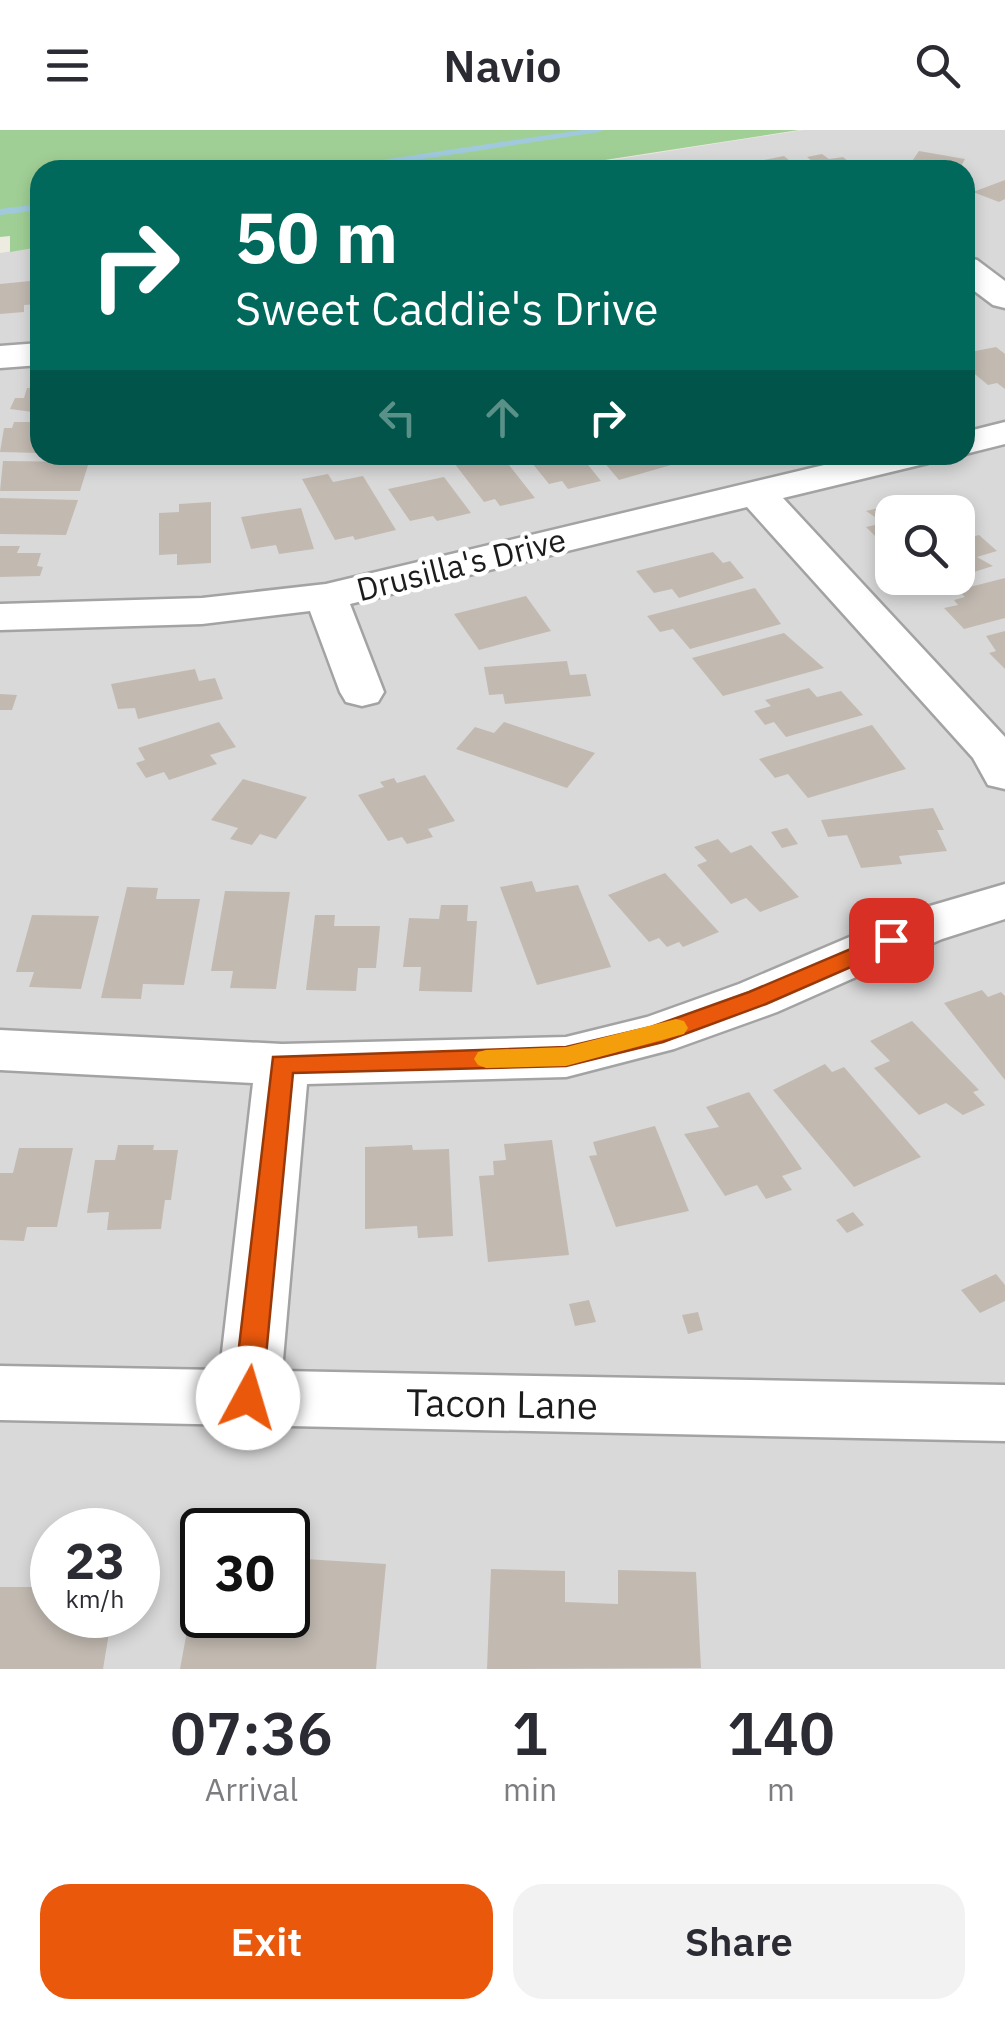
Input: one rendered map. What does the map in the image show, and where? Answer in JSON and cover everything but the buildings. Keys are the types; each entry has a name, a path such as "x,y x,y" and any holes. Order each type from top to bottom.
{"street":[{"path":"975,274 1005,298"},
{"path":"0,356 30,354"},
{"path":"975,440 1005,433"},
{"name":"Drusilla's Drive","path":"0,617 202,610 326,597 872,465"},
{"path":"756,493 991,750 1005,774"},
{"path":"326,597 362,692"},
{"path":"0,1050 282,1064 566,1056 655,1036 758,998 924,926 1005,900"},
{"path":"248,1398 282,1064"},
{"name":"Tacon Lane","path":"0,1394 1005,1413"}],"shaded area":[{"path":"803,130 1005,130 1005,1669 0,1669 0,253 30,248 30,465 975,465 975,160 612,160"}],"green space":[{"path":"0,130 799,130 605,160 30,160 30,249 10,252 10,236 0,237"}],"waterway":[{"path":"400,160 599,130"},
{"path":"0,212 30,208"}],"slow traffic":[{"path":"486,1059 566,1056 676,1028"}],"route":[{"path":"248,1398 282,1064 566,1056 655,1036 758,998 891,940"}]}
